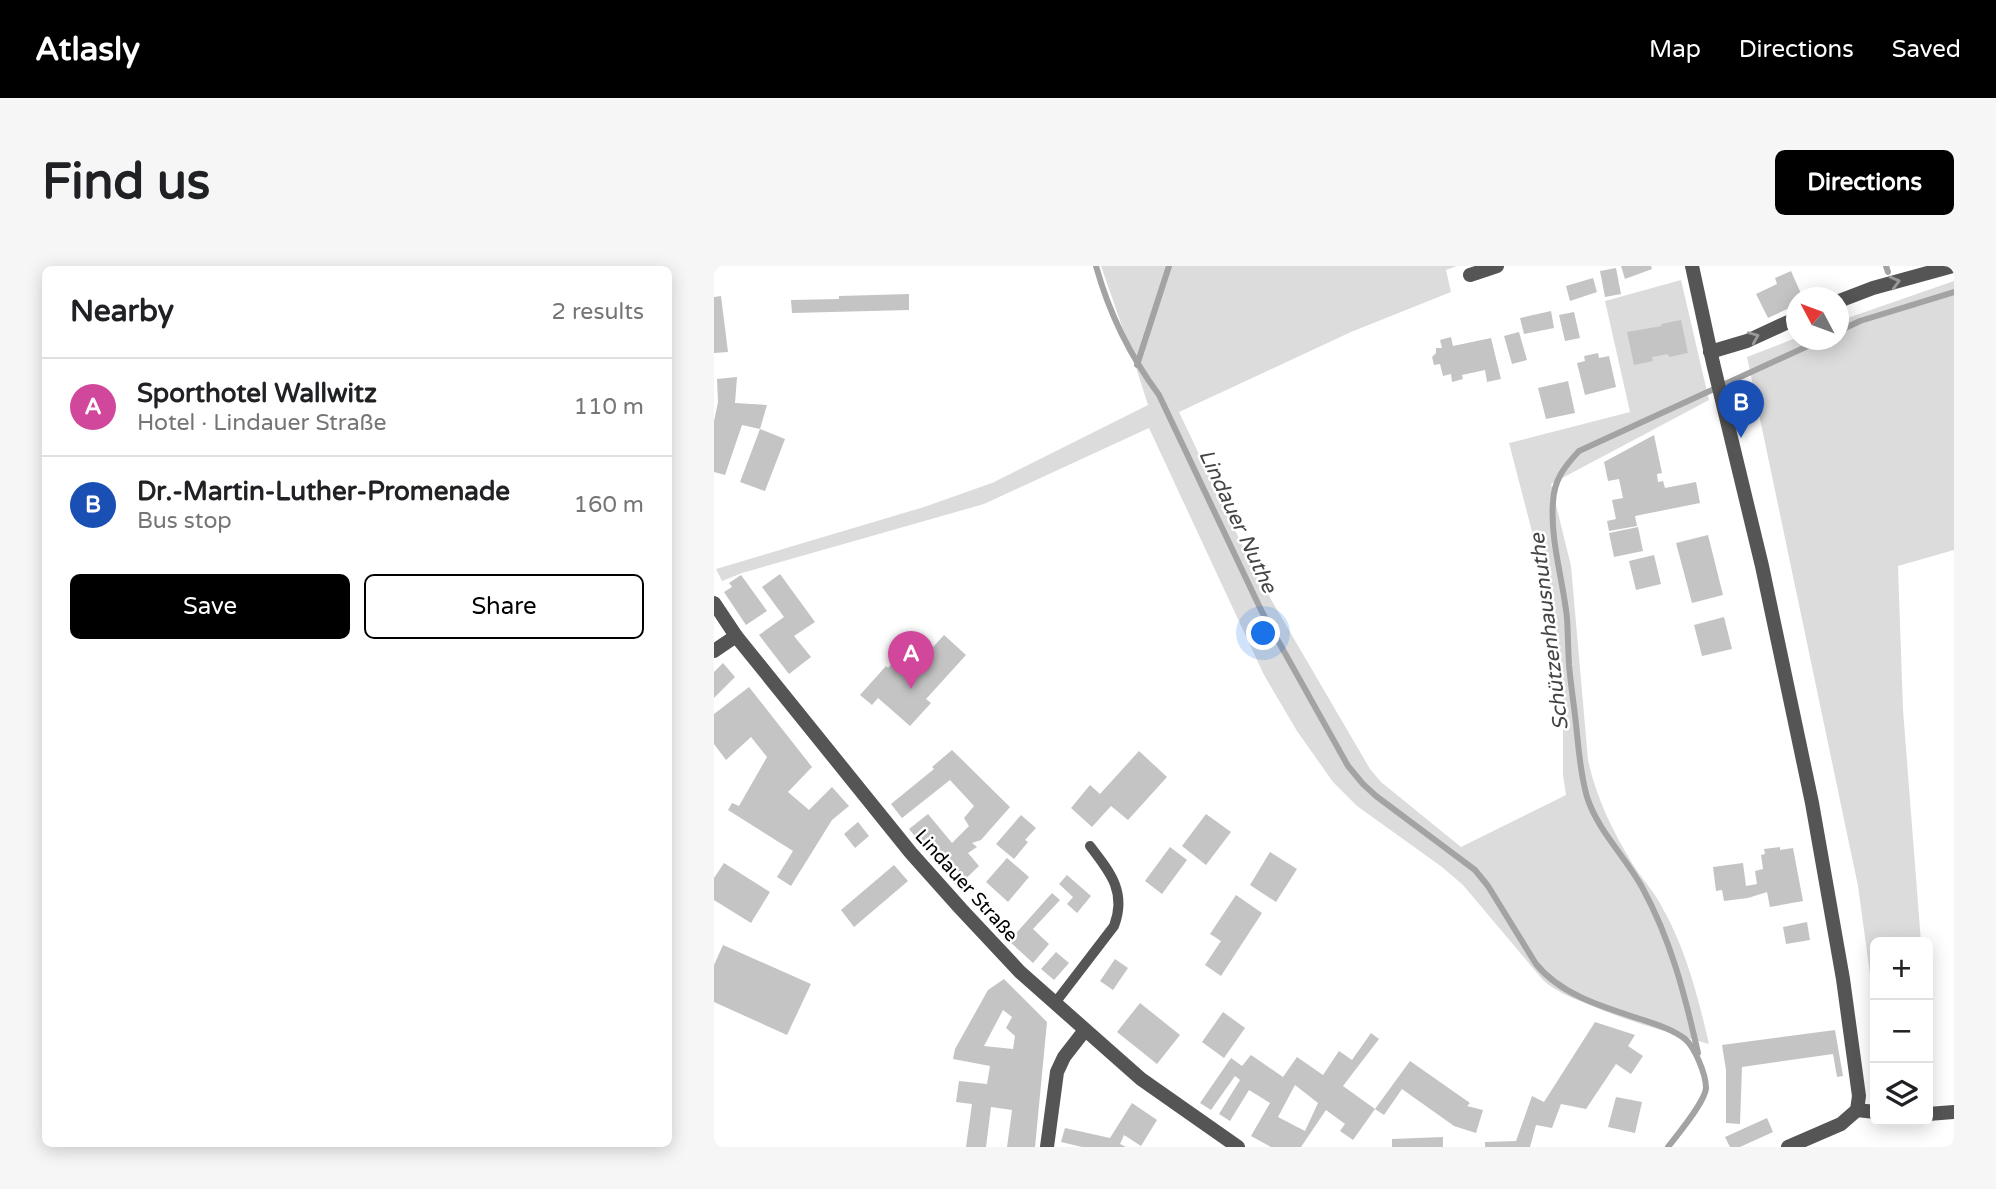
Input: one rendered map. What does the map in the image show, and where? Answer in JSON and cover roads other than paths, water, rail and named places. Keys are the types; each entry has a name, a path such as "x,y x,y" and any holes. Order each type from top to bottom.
{"street":[{"path":"1470,275 1497,266"},
{"path":"1692,266 1762,566 1814,817 1843,979 1859,1096 1857,1110 1841,1124 1788,1147"},
{"path":"1849,297 1953,266"},
{"path":"1712,357 1786,323"},
{"name":"Lindauer Straße","path":"714,603 736,636 936,882 1020,972 1142,1079 1238,1147"},
{"path":"714,651 736,636"},
{"path":"1047,1147 1058,1072 1064,1057 1084,1030"},
{"path":"1857,1110 1870,1111"},
{"path":"1933,1114 1954,1112"}],"lane":[{"path":"1055,1003 1114,926 1119,912 1118,894 1111,874 1090,846"}],"waterway":[{"name":"Lindauer Nuthe","path":"1096,266 1121,334 1159,395 1262,612 1348,766 1376,796 1475,870 1488,886 1536,964 1546,975 1584,999 1675,1032 1692,1048 1702,1069 1706,1088 1696,1109 1668,1147"},
{"path":"1137,365 1169,266"},
{"path":"1886,266 1888,272"},
{"name":"Schützenhausnuthe","path":"1849,326 1954,292"},
{"name":"Schützenhausnuthe","path":"1698,1053 1682,989 1661,927 1642,887 1598,821 1587,797 1579,758 1567,618 1553,531 1555,487 1561,474 1579,451 1799,350"}],"place":[{"name":"Dr.-Martin-Luther-Promenade","path":"1741,438"},
{"name":"Sporthotel Wallwitz","path":"911,689"}]}
